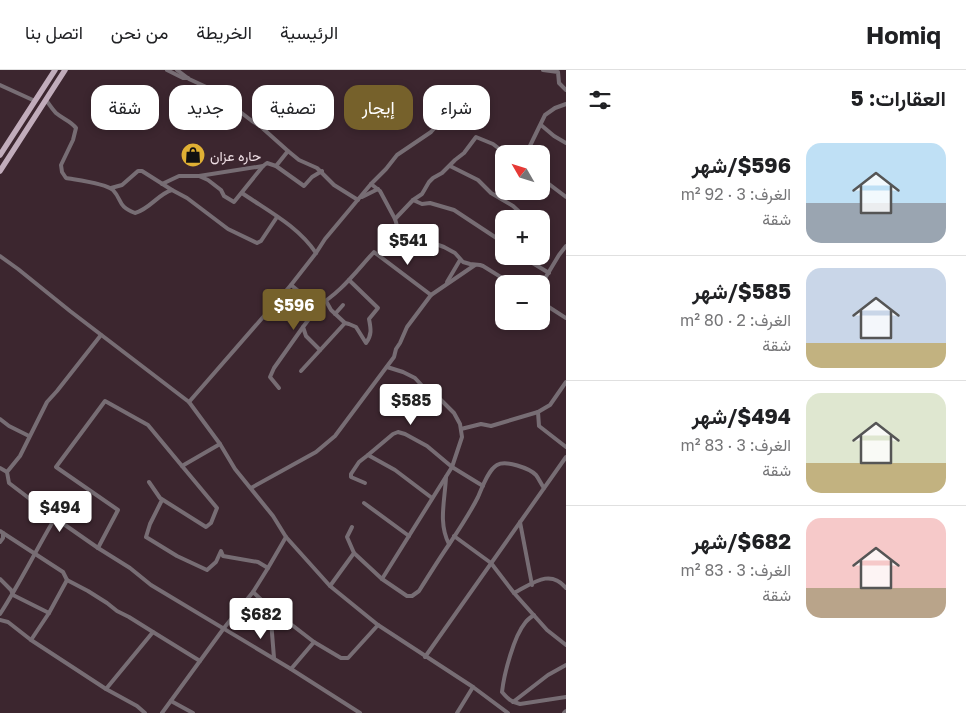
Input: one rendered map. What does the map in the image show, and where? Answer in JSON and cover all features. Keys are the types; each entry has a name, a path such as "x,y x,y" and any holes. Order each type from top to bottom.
{"main road":[{"path":"0,155 54,70"},
{"path":"0,171 65,70"}],"street":[{"path":"167,70 183,78 189,78"},
{"path":"177,70 215,91 260,126 298,160 322,171 334,185 358,200"},
{"path":"543,70 558,72 559,83 566,90"},
{"path":"0,85 35,101"},
{"path":"46,100 55,112 76,128 73,140 60,165 66,178 111,188 121,204 127,210 135,213 141,211 165,192 172,190"},
{"path":"531,145 545,115 555,108 566,104"},
{"path":"541,125 566,143"},
{"path":"189,402 291,285 371,184 397,155 433,130"},
{"path":"395,219 413,200 422,194 433,178 442,173 464,153 476,137 495,146"},
{"path":"276,166 288,151"},
{"path":"162,184 179,176 199,176 263,166 267,163 276,166 304,186 312,177 322,171"},
{"path":"199,176 208,180 221,190 224,196 234,202 263,166"},
{"path":"450,166 478,180 491,193 517,210"},
{"path":"111,188 122,185 138,171 142,171 187,198 228,229 257,243 261,241 277,217"},
{"path":"371,184 380,191 401,231 444,247 455,253 460,260 484,266 498,275"},
{"path":"550,185 566,197"},
{"path":"358,200 378,189"},
{"path":"242,193 290,226 309,243 316,253"},
{"path":"413,200 422,204 430,203 454,210 495,237"},
{"path":"536,265 549,273 566,246"},
{"path":"279,388 270,377 274,368 317,306 326,301 349,280 374,252 431,295"},
{"path":"0,256 18,268 70,311 189,402 236,469 273,516 286,537 330,586 378,625 473,687 508,713"},
{"path":"446,284 460,260"},
{"path":"251,488 316,452 335,436 394,358 396,349 407,327 431,295 475,265"},
{"path":"326,301 331,310 345,323 356,327 366,343 370,337 370,319 378,308 349,280"},
{"path":"291,285 317,306"},
{"path":"335,314 342,305"},
{"path":"550,308 566,318"},
{"path":"301,370 345,323"},
{"path":"303,327 306,336 320,350"},
{"path":"101,335 57,392 47,402 20,456 7,472 9,483 55,518 130,568 151,585 292,669 360,713"},
{"path":"382,579 452,467 462,437 460,424 454,413 426,390 415,378 387,367"},
{"path":"461,429 481,424 491,426 538,412 550,406 566,382"},
{"path":"98,548 118,510 56,467 105,401 148,425 217,508 211,523 206,527 162,500 149,482"},
{"path":"538,412 539,426 566,447"},
{"path":"0,419 29,436"},
{"path":"365,483 351,477 351,474 359,462 398,432 427,446 452,467 482,486"},
{"path":"182,466 220,444"},
{"path":"368,455 395,470 432,498"},
{"path":"425,657 566,457"},
{"path":"352,527 346,537 354,552 382,579 407,596 412,596 419,591 468,516 482,486 495,466 499,463 520,466 536,476 544,488"},
{"path":"0,468 7,472"},
{"path":"446,477 443,526 449,544"},
{"path":"162,500 146,537 177,556 207,570 216,562 221,551 224,556 258,562 268,568"},
{"path":"364,503 409,536"},
{"path":"0,614 55,518"},
{"path":"520,522 532,585"},
{"path":"1,532 63,572 67,580 88,591 117,611 130,617 200,661"},
{"path":"0,542 3,538 1,532"},
{"path":"454,536 491,563 514,594 547,630 566,645"},
{"path":"162,713 252,592 286,537"},
{"path":"330,586 354,552"},
{"path":"514,594 546,578 552,578 563,584 566,588"},
{"path":"0,579 11,590 12,595 49,613"},
{"path":"32,640 67,580"},
{"path":"252,592 314,642 341,658 348,658 378,625"},
{"path":"270,608 274,658"},
{"path":"534,615 525,622 518,634 507,665 502,692 507,699 520,704 566,697"},
{"path":"0,620 8,622 32,640 137,706 145,713"},
{"path":"106,688 153,632"},
{"path":"292,669 314,642"},
{"path":"513,702 548,675 566,665"},
{"path":"457,713 473,687"},
{"path":"171,701 193,713"}],"place":[{"name":"حاره عزان","path":"193,155"}]}
